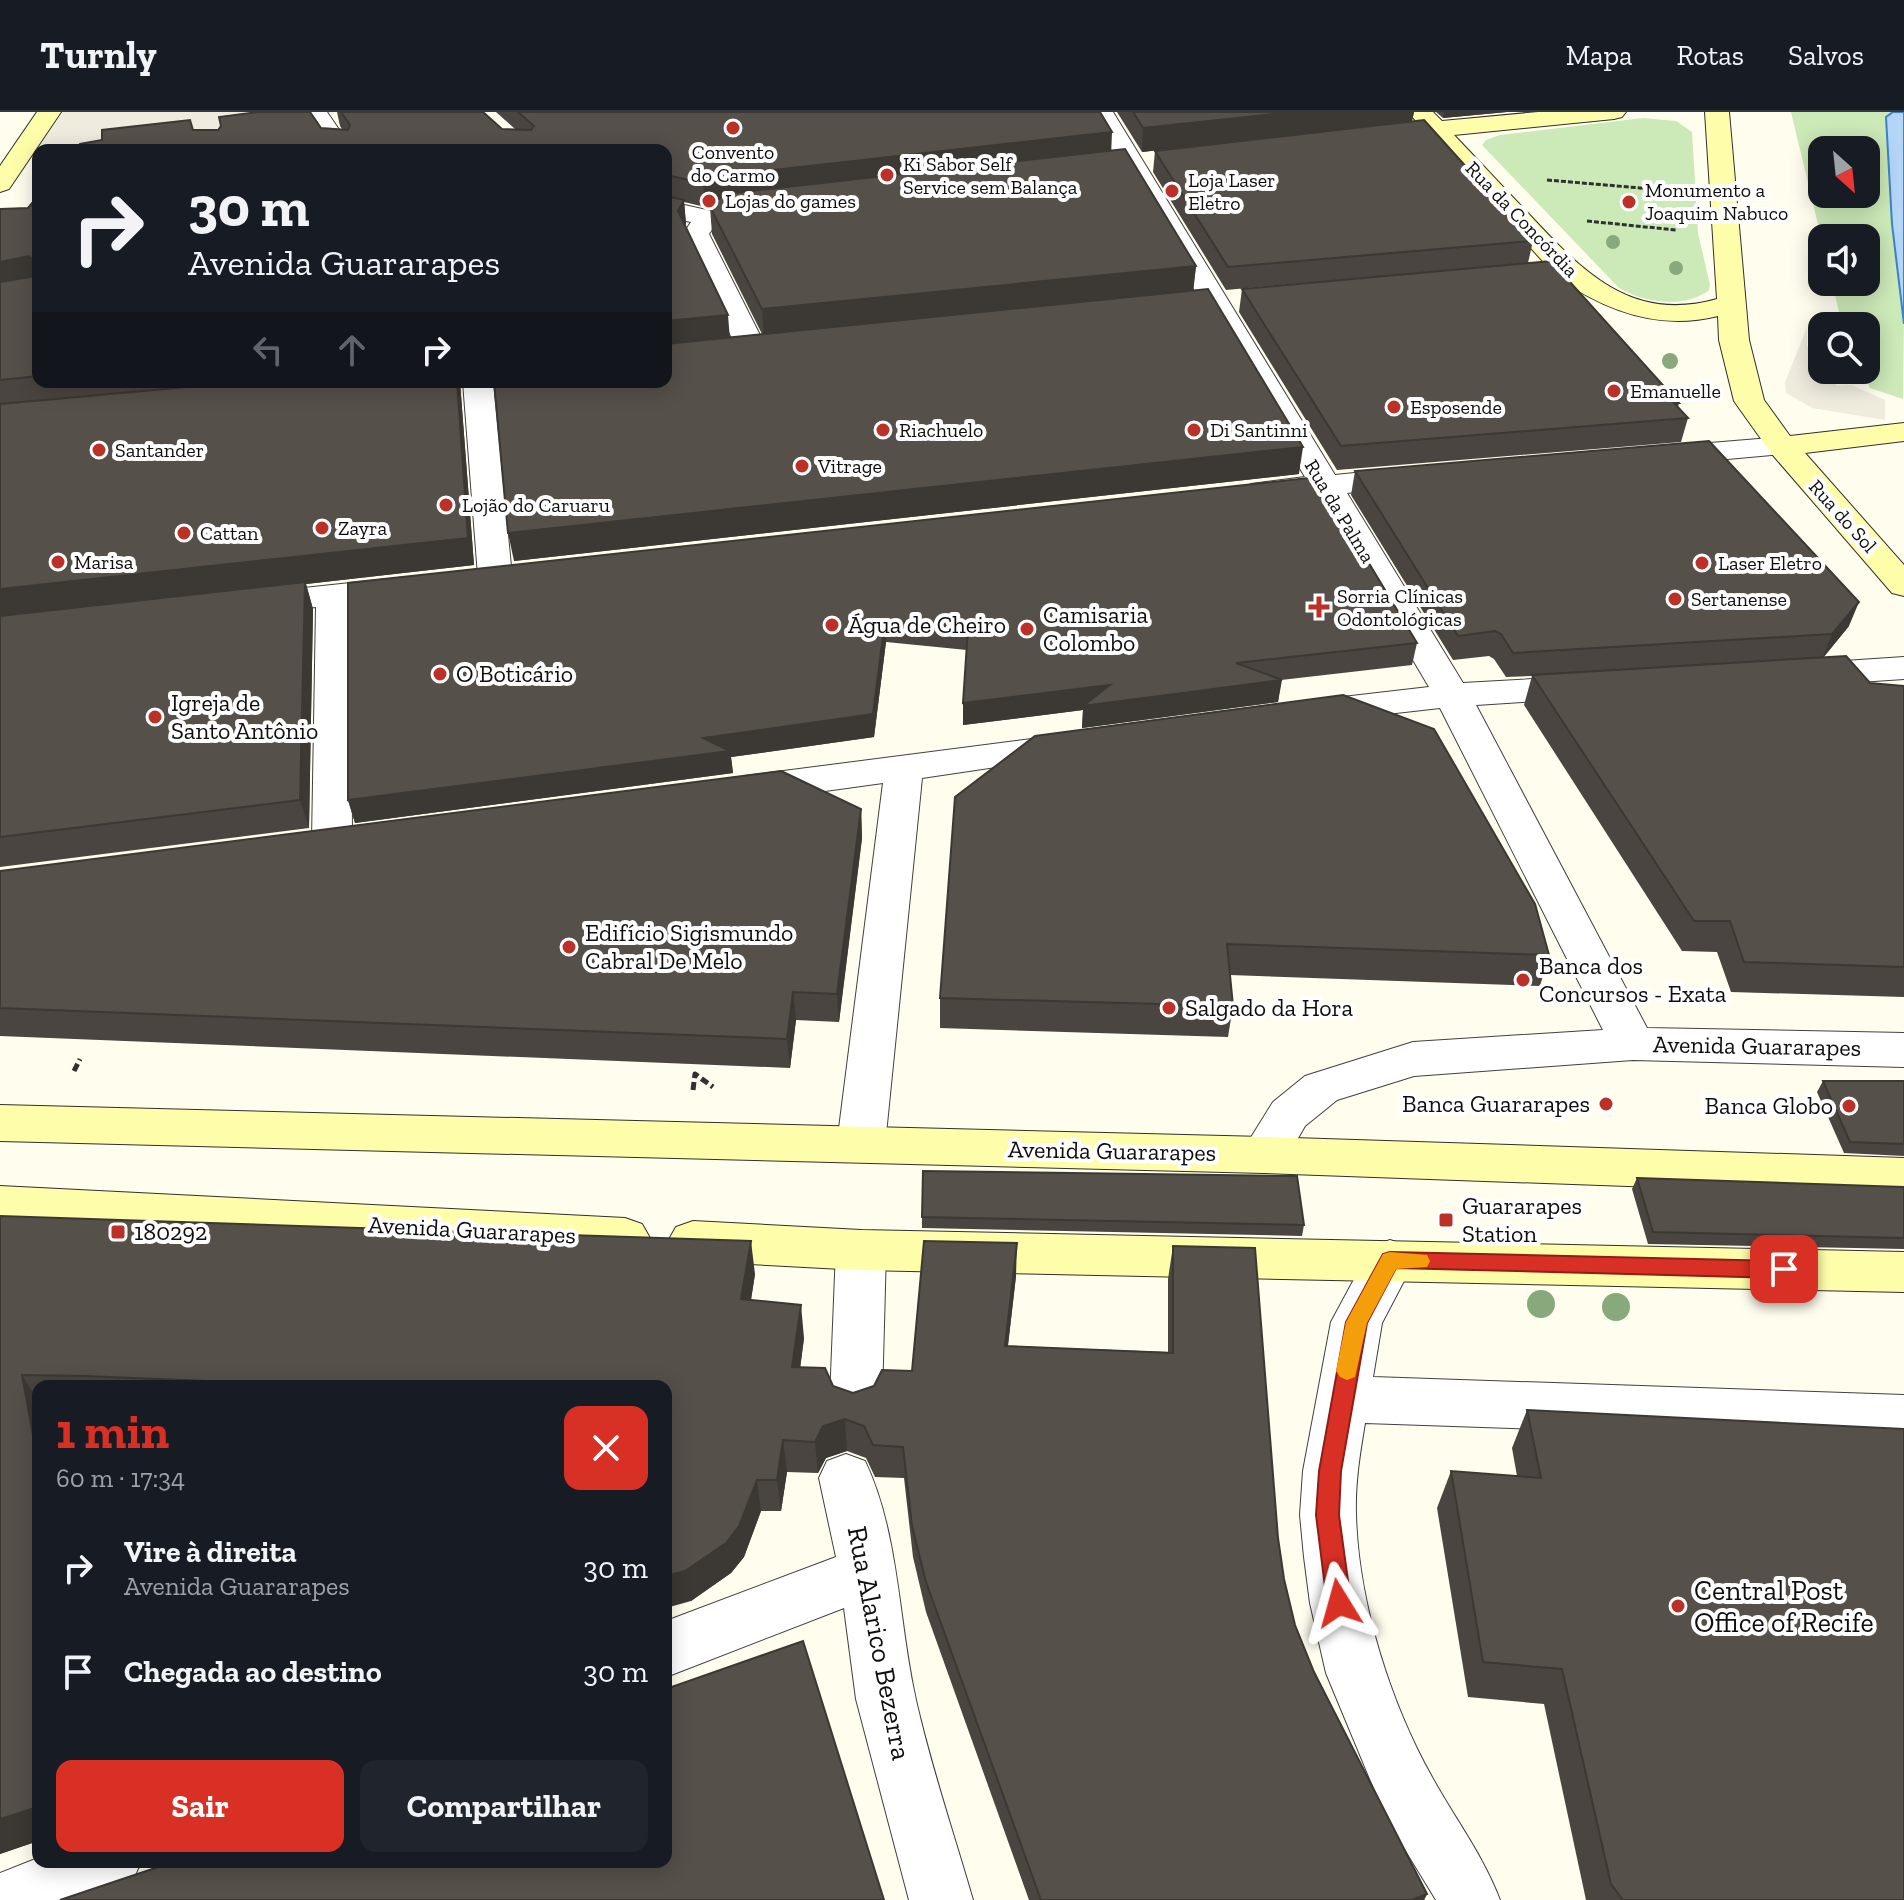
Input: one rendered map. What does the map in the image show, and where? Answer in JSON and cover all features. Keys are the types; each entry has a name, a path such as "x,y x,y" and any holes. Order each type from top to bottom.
{"main road":[{"path":"0,184 13,146 49,112"},
{"path":"1428,120 1614,112"},
{"name":"Rua do Sol","path":"1717,112 1730,304 1734,340 1749,401 1782,446 1904,586"},
{"name":"Rua da Concórdia","path":"1428,120 1567,271 1595,293 1650,311 1706,312 1730,304"},
{"path":"1782,446 1901,432"},
{"name":"Avenida Guararapes","path":"0,1123 1264,1155 1904,1177"},
{"name":"Avenida Guararapes","path":"0,1205 861,1250 1904,1272"}],"street":[{"name":"Rua da Palma","path":"1101,112 1120,164 1204,303 1323,484 1452,695 1633,1044"},
{"path":"317,115 337,144"},
{"path":"1405,132 1428,120"},
{"path":"1120,164 1162,159"},
{"path":"672,210 718,214 696,234 753,351"},
{"path":"1535,274 1567,271"},
{"path":"1204,303 1248,299"},
{"path":"724,353 784,348"},
{"path":"223,607 481,578 478,388"},
{"path":"1624,459 1782,446"},
{"path":"1230,494 1450,473"},
{"path":"332,841 334,595"},
{"path":"1764,677 1904,668"},
{"path":"1268,718 1452,695 1623,685"},
{"path":"703,794 1110,740"},
{"path":"861,1144 904,768"},
{"name":"Avenida Guararapes","path":"1264,1155 1289,1114 1321,1088 1413,1059 1633,1044 1904,1050"},
{"path":"856,1399 861,1250"},
{"path":"1390,1260 1357,1322 1330,1471 1328,1515 1339,1603 1356,1673 1409,1798 1462,1883 1468,1900"},
{"path":"1342,1399 1904,1418"},
{"name":"Rua Alarico Bezerra","path":"846,1478 868,1572 886,1699 941,1900"},
{"path":"672,1647 868,1572"},
{"path":"11,1900 84,1868"}],"path":[{"path":"1478,174 1721,195"},
{"path":"1514,213 1724,235"},
{"path":"74,1072 80,1059"}],"green space":[{"path":"1791,112 1893,112 1886,117 1892,224 1904,307 1903,399 1870,388 1868,384 1880,384 1880,312 1839,312 1835,296 1880,296 1880,224 1818,224 1814,208 1880,208 1880,136 1808,136 1808,183"},
{"path":"1643,118 1676,121 1692,132 1698,233 1710,285 1709,290 1688,300 1651,300 1618,287 1482,145 1486,140 1500,135"}],"shaded area":[{"path":"63,112 337,112 117,144 40,144"},
{"path":"1807,328 1808,384 1851,385 1885,400 1885,420 1812,408 1786,393 1785,382"}],"water":[{"path":"1893,112 1904,112 1904,324 1892,224 1886,117"}],"building":[{"path":"258,112 310,112 321,128 348,130 350,125 341,112 483,112 502,129 531,130 534,126 518,112 1100,112 1112,132 728,175 703,183 672,176 672,144 80,144 102,140 102,130 190,120 193,130 218,130 221,126 219,117"},
{"path":"1133,112 1292,112 1143,128"},
{"path":"1424,120 1533,241 1228,267 1155,151"},
{"path":"1125,149 1196,266 762,309 710,207 716,200 732,193"},
{"path":"672,197 684,200 678,211 728,315 672,320"},
{"path":"32,203 32,259 29,256 0,262 0,209 28,208"},
{"path":"32,259 32,377 0,380 0,282 31,277"},
{"path":"1551,261 1679,403 1674,403 1688,418 1341,446 1242,289"},
{"path":"1208,289 1303,447 508,533 495,388 672,388 672,343"},
{"path":"176,388 457,388 468,538 0,589 0,404"},
{"path":"1709,441 1859,602 1832,634 1513,653 1501,634 1495,631 1458,636 1355,471"},
{"path":"1317,477 1417,643 1236,663 1282,680 1083,706 1110,685 963,703 968,628 885,620 873,714 703,738 730,751 348,800 348,583"},
{"path":"305,582 300,800 0,837 0,616"},
{"path":"1846,656 1870,683 1904,686 1904,967 1744,962 1730,921 1694,921 1532,675"},
{"path":"1343,695 1434,729 1535,904 1549,955 1227,944 1233,1006 940,998 955,797 1035,736"},
{"path":"781,771 861,809 837,994 793,992 787,1039 0,1008 0,871"},
{"path":"1823,1081 1904,1081 1904,1144 1850,1142"},
{"path":"923,1171 1297,1176 1304,1225 922,1217"},
{"path":"1637,1178 1904,1187 1904,1238 1653,1232"},
{"path":"0,1216 751,1241 741,1299 801,1305 792,1367 825,1368 833,1386 853,1393 874,1386 882,1370 912,1371 924,1241 1017,1243 1005,1346 1173,1353 1173,1246 1255,1248 1278,1538 1295,1625 1314,1672 1427,1894 1412,1900 1041,1900 926,1582 912,1526 903,1447 873,1445 864,1426 845,1419 823,1426 815,1442 783,1440 777,1480 757,1480 739,1526 726,1543 685,1571 672,1574 672,1380 181,1380 22,1375 32,1430 32,1809 0,1819"},
{"name":"Central Post Office of Recife","path":"1527,1410 1904,1429 1904,1900 1623,1900 1611,1884 1562,1669 1483,1662 1451,1471 1541,1478"},
{"path":"803,1641 884,1900 60,1900 155,1868 672,1868 672,1687"}],"slow traffic":[{"path":"1347,1371 1357,1322 1390,1260 1420,1261"}],"place":[{"name":"Convento do Carmo","path":"733,128"},
{"name":"Ki Sabor Self Service sem Balança","path":"887,175"},
{"name":"Loja Laser Eletro","path":"1172,191"},
{"name":"Lojas do games","path":"709,201"},
{"name":"Monumento a Joaquim Nabuco","path":"1629,202"},
{"name":"Emanuelle","path":"1614,391"},
{"name":"Esposende","path":"1394,407"},
{"name":"Riachuelo","path":"883,430"},
{"name":"Di Santinni","path":"1194,430"},
{"name":"Santander","path":"99,450"},
{"name":"Vitrage","path":"802,466"},
{"name":"Lojão do Caruaru","path":"446,505"},
{"name":"Zayra","path":"322,528"},
{"name":"Cattan","path":"184,533"},
{"name":"Marisa","path":"58,562"},
{"name":"Laser Eletro","path":"1702,563"},
{"name":"Sertanense","path":"1675,599"},
{"name":"Sorria Clínicas Odontológicas","path":"1319,607"},
{"name":"Água de Cheiro","path":"832,625"},
{"name":"Camisaria Colombo","path":"1027,629"},
{"name":"O Boticário","path":"440,674"},
{"name":"Igreja de Santo Antônio","path":"155,717"},
{"name":"Edifício Sigismundo Cabral De Melo","path":"569,947"},
{"name":"Banca dos Concursos - Exata","path":"1523,980"},
{"name":"Salgado da Hora","path":"1169,1008"},
{"name":"Banca Guararapes","path":"1606,1104"},
{"name":"Banca Globo","path":"1849,1106"},
{"name":"Guararapes Station","path":"1446,1220"},
{"name":"180292","path":"118,1232"},
{"name":"Central Post Office of Recife","path":"1678,1606"}],"route":[{"path":"1339,1603 1328,1515 1330,1471 1357,1322 1390,1260 1784,1269"}]}
